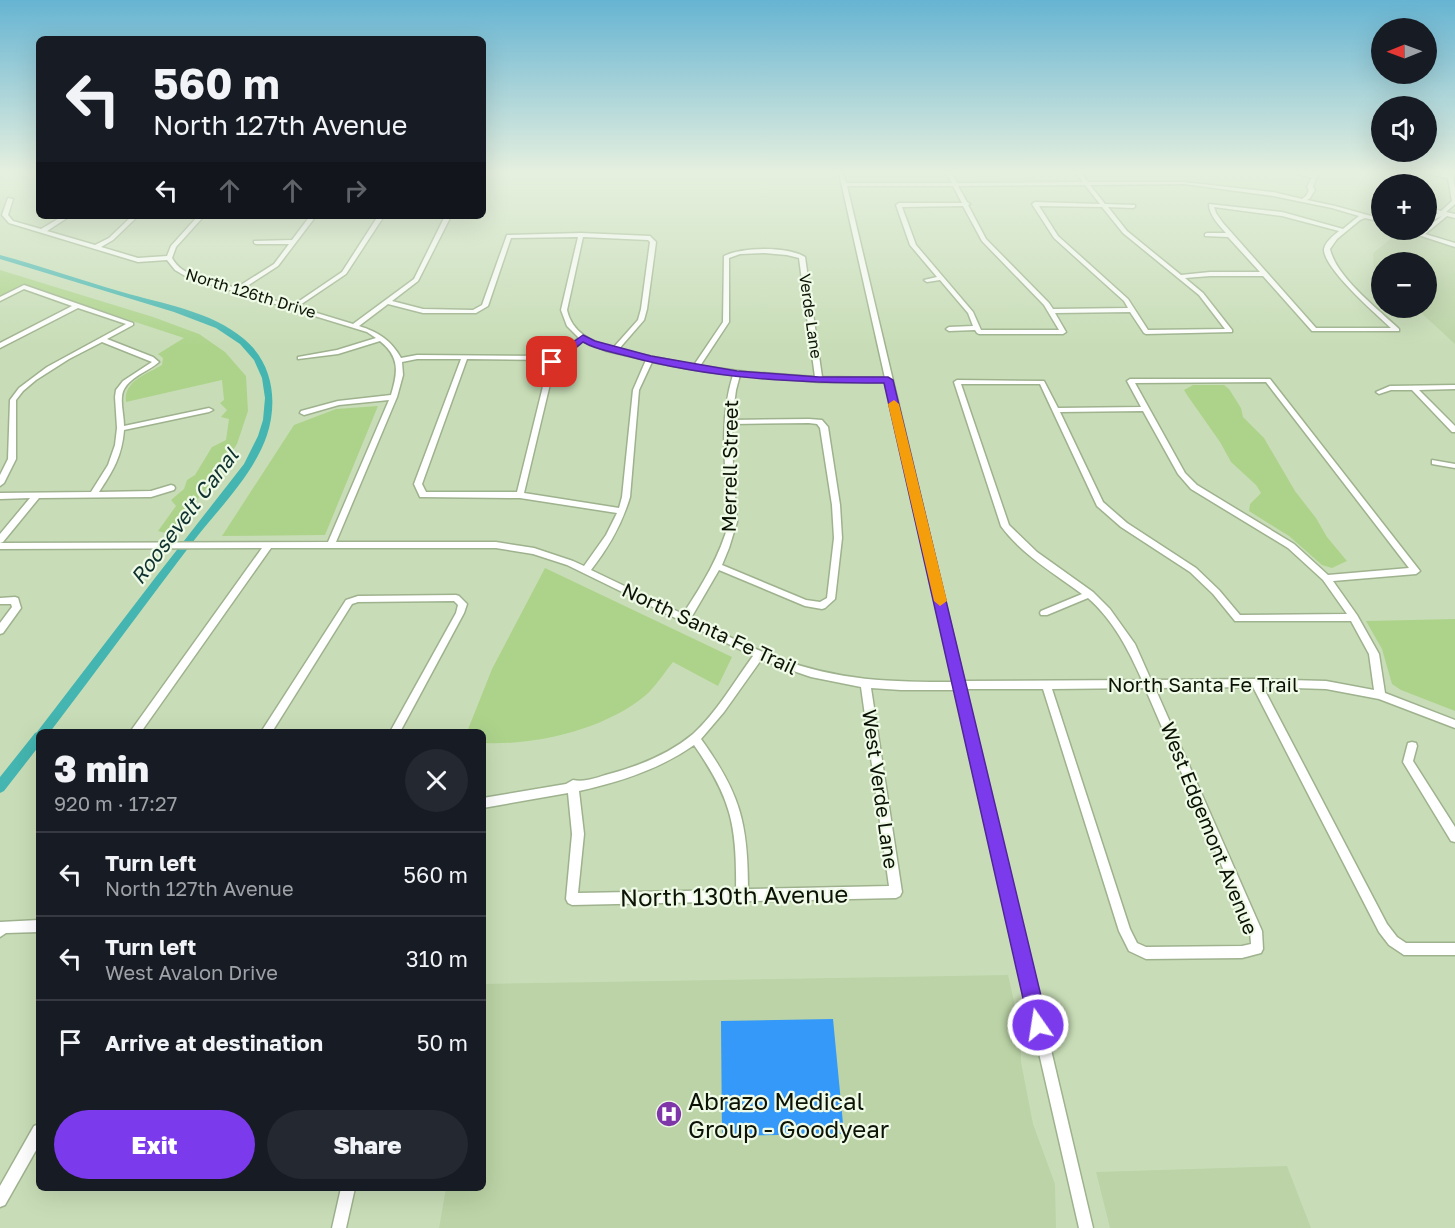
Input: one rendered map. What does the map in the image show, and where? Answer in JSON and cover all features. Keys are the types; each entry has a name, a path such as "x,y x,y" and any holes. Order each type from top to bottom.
{"street":[{"name":"North 126th Drive","path":"35,230 138,260 169,258 179,272 356,325 382,338"},
{"path":"95,248 111,239 120,230"},
{"path":"169,258 178,241 188,230"},
{"path":"238,289 276,265 303,230"},
{"path":"295,306 344,273 372,230"},
{"path":"356,325 416,280 441,230"},
{"path":"854,230 1086,1228"},
{"path":"908,230 913,245 970,313 979,332 1063,332 1052,311 984,240 979,230"},
{"path":"1052,230 1056,237 1117,291 1146,332 1230,331 1201,294 1124,230"},
{"path":"1226,230 1314,330 1397,330 1329,260 1328,246 1344,231"},
{"path":"581,235 564,310 565,320 571,329 592,343 651,359 737,374 819,380 888,380"},
{"path":"388,302 423,311 474,312 481,309 485,306 509,236 581,235 650,238 653,242 641,320 615,350"},
{"path":"1207,235 1230,235"},
{"path":"1437,239 1455,245"},
{"path":"256,242 294,242"},
{"name":"Verde Lane","path":"696,368 726,322 726,257 729,254 798,254 802,256 819,380"},
{"path":"1180,277 1264,274"},
{"path":"927,280 941,278"},
{"path":"0,299 24,288 131,324 35,378 17,393 13,400 12,459 0,483"},
{"path":"0,346 78,305"},
{"path":"1052,311 1132,310"},
{"path":"949,329 977,328"},
{"path":"300,358 338,352 382,338 393,348 400,360 401,377 394,397 331,545"},
{"path":"520,495 550,369 555,358 583,338"},
{"path":"93,495 109,470 119,447 120,429 116,396 119,388 156,362 151,357 103,340"},
{"path":"400,360 417,357 555,358"},
{"path":"465,357 418,484 423,495 520,495 622,511"},
{"path":"586,570 612,537 622,511 626,497 636,390 651,359"},
{"name":"Merrell Street","path":"685,619 717,566 730,534 732,522 729,398 737,374"},
{"path":"1326,578 1416,571 1268,380 1130,381 1182,474 1194,487 1291,546 1326,578 1354,617 1374,654 1380,695"},
{"name":"West Edgemont Avenue","path":"1046,684 1125,931 1133,947 1146,953 1242,952 1257,949 1256,931 1132,647 1117,622 1090,594 1020,544 1005,526 957,382 1042,382 1055,410"},
{"path":"1379,392 1390,388 1455,387"},
{"path":"1414,388 1455,430"},
{"path":"304,413 338,403 394,397"},
{"path":"1145,409 1055,410 1101,504 1115,518 1193,570 1216,592 1238,619 1354,617"},
{"path":"120,429 209,410"},
{"path":"717,566 805,603 822,606 831,599 838,538 825,427 819,422 729,422"},
{"path":"1435,462 1455,466"},
{"path":"0,496 152,494 171,488"},
{"path":"0,540 36,496"},
{"name":"North Santa Fe Trail","path":"0,546 496,545 534,551 586,570 759,655 812,674 866,685 1256,683 1326,685 1380,695 1455,724"},
{"path":"137,729 268,546"},
{"path":"1044,613 1090,594"},
{"path":"268,729 349,602 357,599 456,598 463,604 397,729"},
{"path":"0,601 15,600 17,608 0,630"},
{"path":"486,802 638,771 667,758 695,738 759,655"},
{"path":"1256,683 1383,928 1393,941 1404,949 1455,949"},
{"name":"West Verde Lane","path":"866,685 896,892"},
{"path":"695,738 713,762 734,800 743,848 742,894"},
{"path":"1412,746 1408,762 1455,837"},
{"name":"North 130th Avenue","path":"573,786 578,834 572,899 896,892"},
{"path":"1,929 36,926"},
{"path":"0,1200 36,1136"},
{"path":"339,1228 347,1191"}],"shaded area":[{"path":"1390,240 1430,240 1455,248 1455,344 1427,318 1437,318 1437,252 1374,252"},
{"path":"0,270 153,317 199,334 225,352 246,376 248,411 237,444 215,478 169,534 158,531 176,506 171,500 184,489 187,480 195,475 212,447 226,440 229,419 221,417 227,410 220,403 224,400 222,380 126,402 126,395 132,383 162,365 163,358 158,354 184,338 23,285 0,296"},
{"path":"1193,385 1224,385 1229,389 1241,408 1243,417 1264,438 1295,491 1347,561 1332,568 1322,565 1289,536 1249,511 1250,504 1261,493 1256,485 1231,462 1187,395 1184,390"},
{"path":"378,406 325,535 222,536 294,425 336,409"},
{"path":"545,568 732,657 718,686 673,662 657,684 630,707 591,726 525,742 486,743 486,729 468,729 492,669"},
{"path":"1455,619 1455,711 1401,690 1392,684 1382,649 1366,621"},
{"path":"1008,975 1021,1032 1021,1062 1033,1124 1055,1184 1056,1228 439,1228 445,1191 486,1191 486,984"},
{"path":"1287,1166 1311,1228 1110,1228 1096,1172"}],"building":[{"path":"833,1019 844,1134 722,1136 721,1021"}],"waterway":[{"name":"Roosevelt Canal","path":"0,257 177,310 219,326 251,350 266,378 269,398 267,420 262,436 248,465 45,729"},
{"name":"Roosevelt Canal","path":"0,787 36,741"}],"slow traffic":[{"path":"894,404 940,601"}],"place":[{"name":"Abrazo Medical Group - Goodyear","path":"669,1114"}],"route":[{"path":"552,362 563,351 583,338 592,343 651,359 737,374 819,380 888,380 1038,1025"}]}
